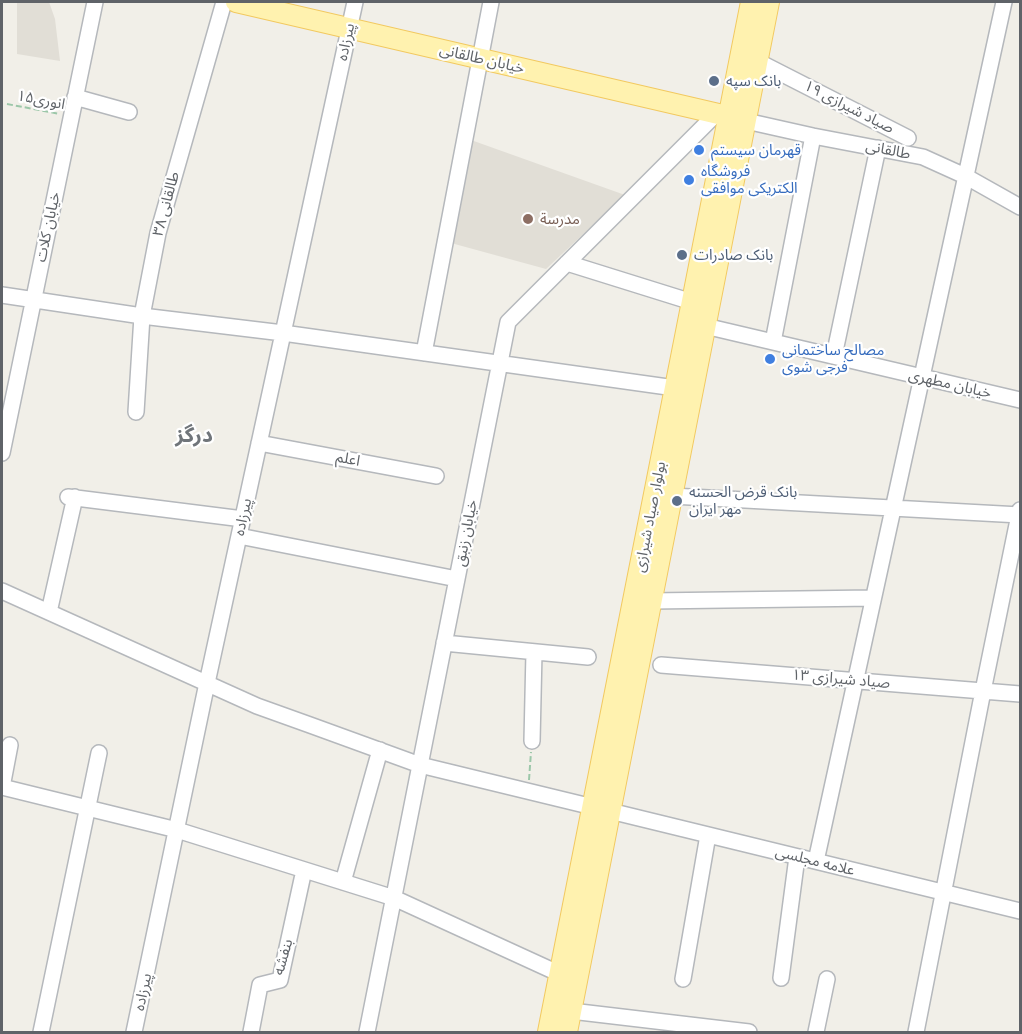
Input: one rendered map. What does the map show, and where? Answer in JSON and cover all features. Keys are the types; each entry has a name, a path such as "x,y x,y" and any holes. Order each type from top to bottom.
{"main road":[{"name":"خیابان طالقانی","path":"236,2 730,117"},
{"name":"بولوار صیاد شیرازی","path":"567,1032 601,809 675,388 751,2"},
{"name":"بولوار صیاد شیرازی","path":"548,1032 560,974 651,602 705,326 730,117 757,61 769,2"}],"street":[{"name":"خیابان کلات","path":"2,453 95,2"},
{"name":"طالقانی ۳۸","path":"136,412 142,316 158,233 224,2"},
{"name":"پیرزاده","path":"134,1032 207,683 355,2"},
{"path":"424,353 492,2"},
{"path":"816,861 1004,2"},
{"name":"صیاد شیرازی ۱۹","path":"757,61 908,138"},
{"path":"75,97 129,112"},
{"name":"طالقانی","path":"730,117 923,157 965,176 1020,207"},
{"name":"خیابان زنبق","path":"367,1032 508,322 567,263 730,117"},
{"path":"772,342 813,136"},
{"path":"834,356 878,148"},
{"path":"567,263 692,303"},
{"path":"2,295 675,388"},
{"name":"خیابان مطهری","path":"705,326 1020,400"},
{"name":"اعلم","path":"260,443 436,476"},
{"path":"672,496 1020,513 916,1032"},
{"path":"49,612 71,497 243,519"},
{"path":"239,536 457,579"},
{"name":"علامه مجلسی","path":"2,591 257,706 420,765 1020,911"},
{"path":"651,602 873,598"},
{"path":"444,643 588,657"},
{"path":"531,741 534,652"},
{"name":"صیاد شیرازی ۱۳","path":"661,664 1020,694"},
{"path":"10,745 2,787 177,830 394,898 560,974"},
{"path":"344,882 380,750"},
{"path":"41,1032 99,753"},
{"path":"683,979 708,835"},
{"path":"781,978 798,857"},
{"name":"بنفشه","path":"251,1032 260,985 280,980 304,870"},
{"path":"816,1032 827,979"},
{"path":"571,1011 749,1032"}],"path":[{"name":"انوری۱۵","path":"7,104 71,116"},
{"path":"528,791 531,741"}],"shaded area":[{"path":"17,2 49,2 55,19 60,61 17,54"},
{"name":"مدرسة","path":"471,140 625,195 546,269 451,243"}],"place":[{"name":"بانک سپه","path":"714,81"},
{"name":"قهرمان سیستم","path":"699,150"},
{"name":"فروشگاه الکتریکی موافقی","path":"689,180"},
{"name":"مدرسة","path":"528,219"},
{"name":"بانک صادرات","path":"682,255"},
{"name":"مصالح ساختمانی فرجی شوی","path":"770,359"},
{"name":"بانک قرض الحسنه مهر ایران","path":"677,501"}],"district":[{"name":"درگز","path":"194,436"}]}
